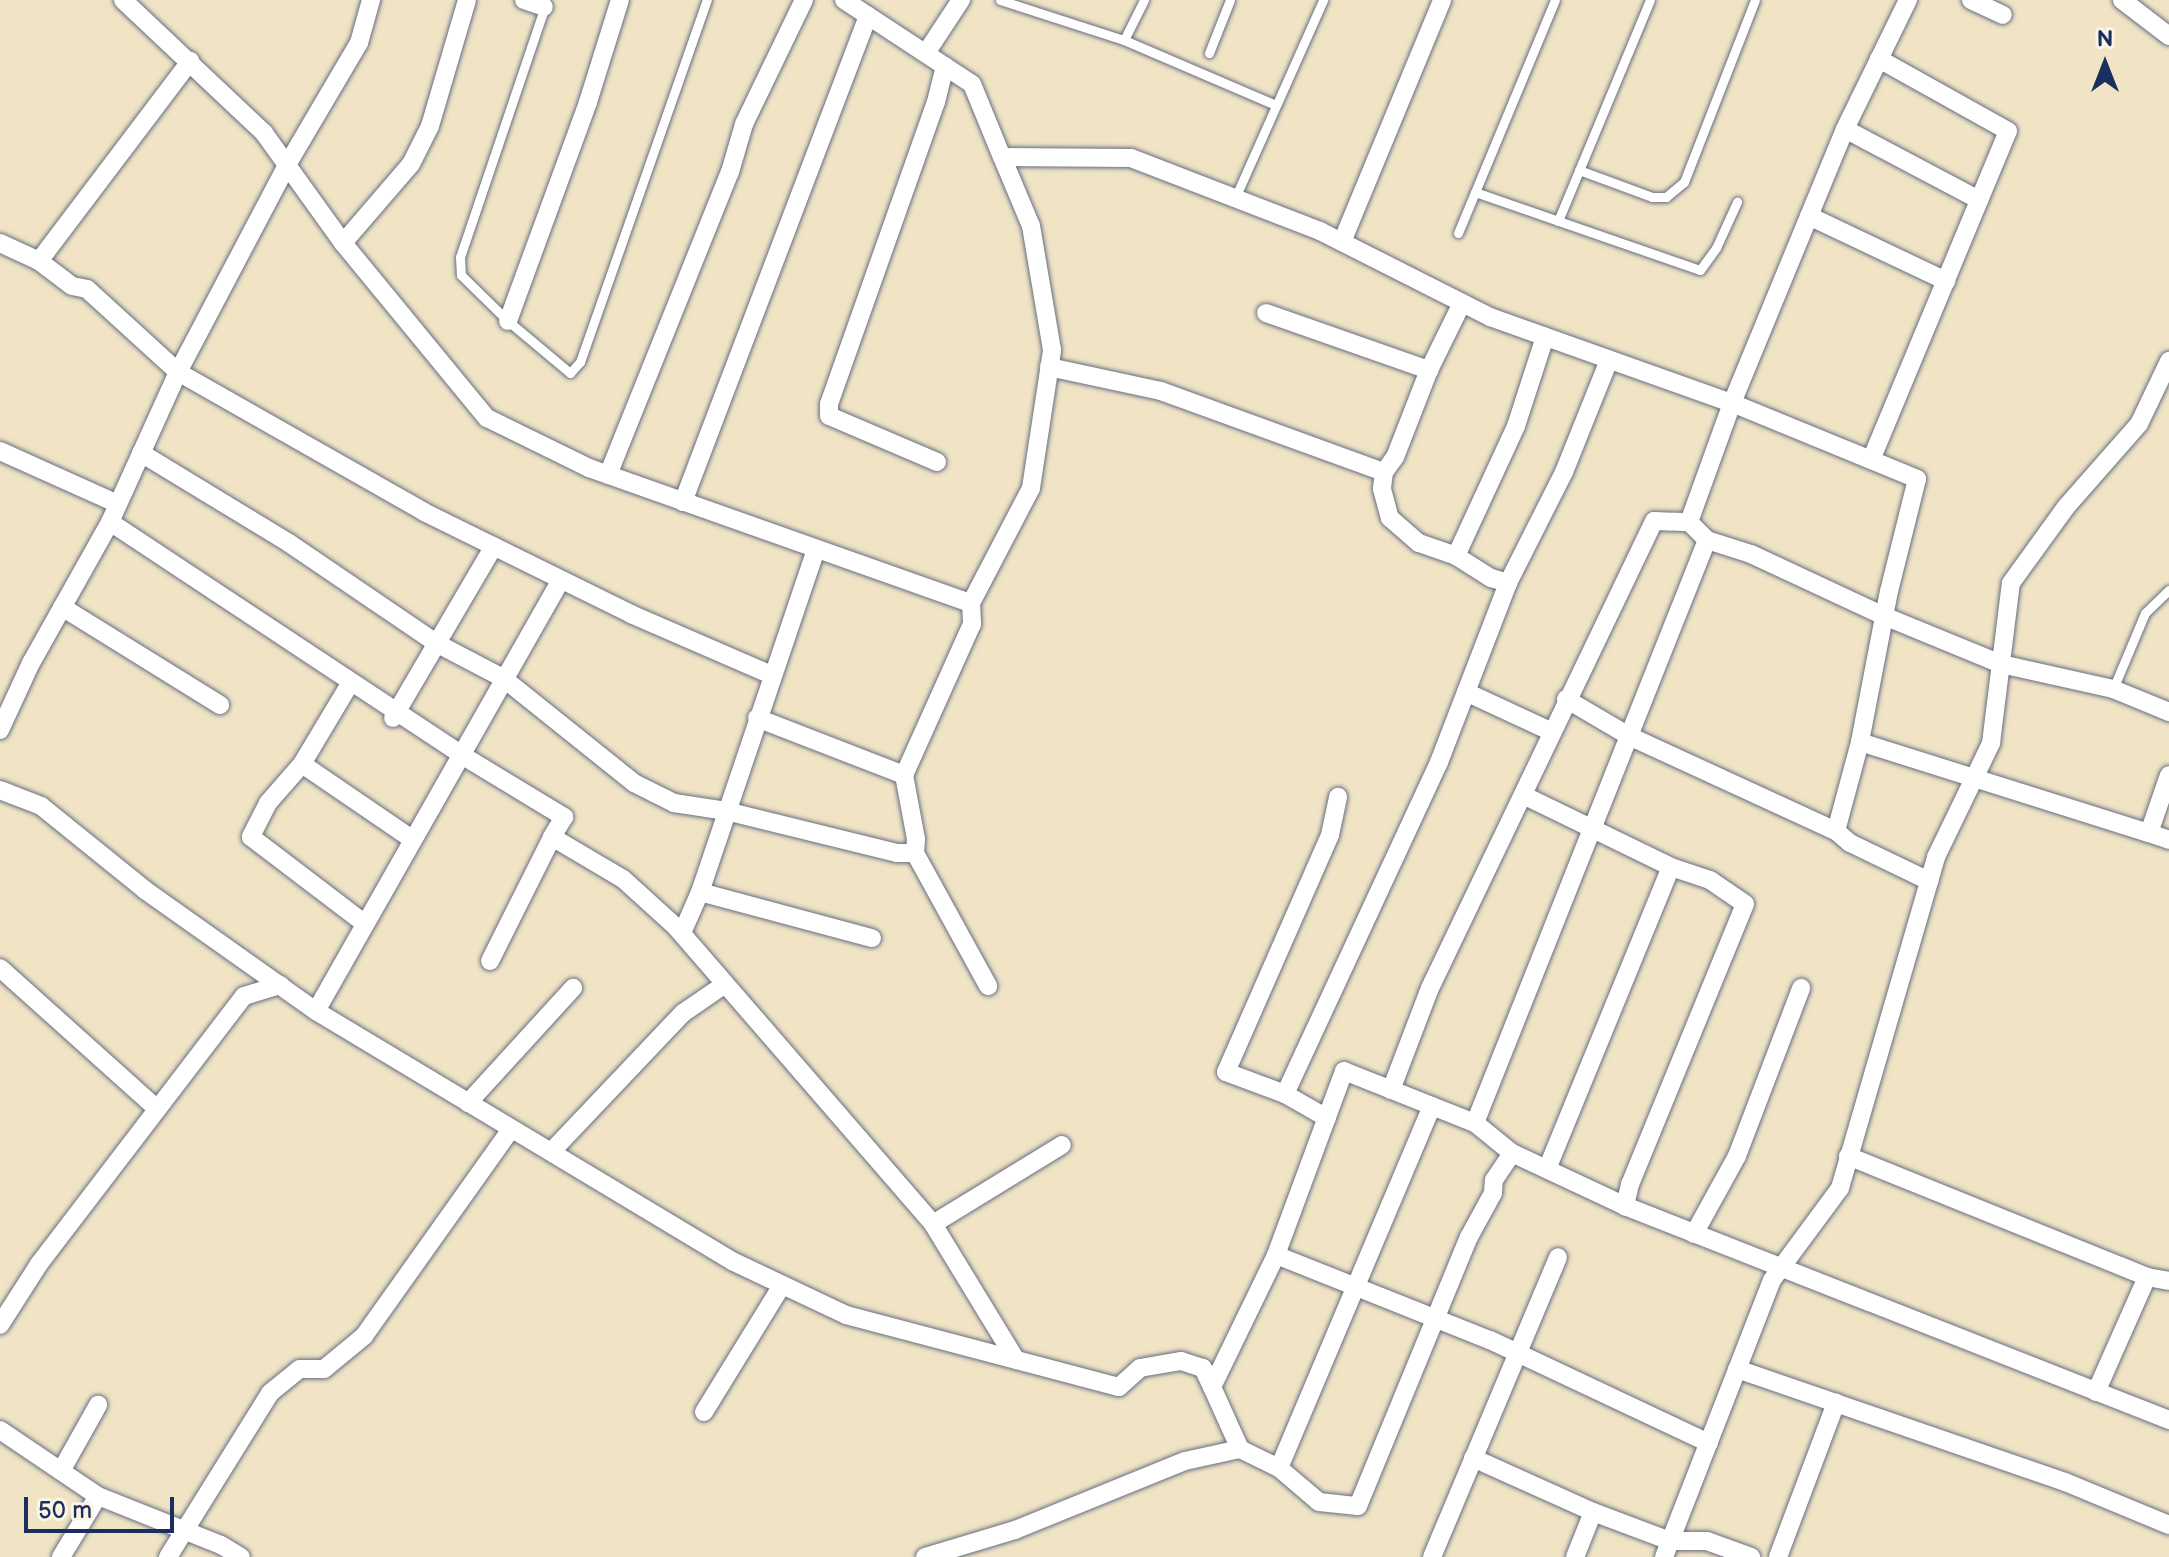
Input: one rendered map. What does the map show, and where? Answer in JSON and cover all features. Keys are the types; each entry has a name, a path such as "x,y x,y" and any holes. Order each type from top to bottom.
{"street":[{"path":"123,0 264,133 343,243 487,418 608,475 971,603"},
{"path":"0,730 62,607 110,522 178,372 287,165 359,43 371,0"},
{"path":"343,243 411,164 430,126 467,0"},
{"path":"524,0 546,3"},
{"path":"508,321 588,102 620,0"},
{"path":"608,475 730,172 744,124 804,0"},
{"path":"844,0 972,84 1031,226 1052,350 1031,488 971,603 972,624 904,775 916,839 915,853 988,986"},
{"path":"926,53 961,0"},
{"path":"1342,242 1442,0"},
{"path":"1689,522 1732,403 1845,129 1908,0"},
{"path":"1971,0 2003,15"},
{"path":"2122,0 2169,36"},
{"path":"683,502 868,16"},
{"path":"1871,460 2008,131 1879,59"},
{"path":"39,261 190,61"},
{"path":"937,462 829,416 829,404 945,66"},
{"path":"1845,129 1979,200"},
{"path":"1002,157 1131,158 1342,242 1462,303 1545,337 1732,403 1917,479 1884,616 1860,742 1836,831"},
{"path":"1809,216 1946,281"},
{"path":"0,243 39,261 72,286 87,289 178,372 424,512 561,580 771,675"},
{"path":"1462,303 1429,370 1395,457 1384,472 1382,489 1390,518 1419,543 1456,556 1491,578 1508,583"},
{"path":"1266,313 1429,370"},
{"path":"1456,556 1516,426 1545,337"},
{"path":"1285,1094 1439,762 1508,583 1564,472 1609,360"},
{"path":"1667,1549 1772,1280 1840,1188 1936,857 1991,743 2011,583 2066,507 2139,424 2163,386 2169,361"},
{"path":"1049,367 1161,391 1384,472"},
{"path":"0,451 118,504"},
{"path":"141,453 289,543 436,643 503,678 634,783 674,803 726,811 897,853 915,853"},
{"path":"1391,1090 1430,988 1654,521 1689,522 1707,540 1751,554 1884,616 2001,664 2113,689 2169,712"},
{"path":"110,522 351,682 395,715 564,817 490,961"},
{"path":"1475,1123 1707,540"},
{"path":"395,715 494,546"},
{"path":"682,933 700,892 771,675 816,550"},
{"path":"316,1011 561,580"},
{"path":"62,607 220,705"},
{"path":"351,682 302,764 268,803 251,837 365,924"},
{"path":"1466,692 1552,732"},
{"path":"1566,699 1629,736 1836,831 1850,843 1929,881"},
{"path":"757,718 904,775"},
{"path":"1860,742 2169,840"},
{"path":"302,764 412,839"},
{"path":"2149,833 2169,775"},
{"path":"0,790 41,806 145,890 316,1011 732,1261 846,1315 1119,1387 1140,1368 1181,1361 1203,1368 1240,1449"},
{"path":"1523,795 1591,831 1671,867 1710,880 1745,904 1630,1184 1625,1206"},
{"path":"1327,1118 1285,1094 1226,1072 1330,835 1338,797"},
{"path":"552,837 623,879 682,933 933,1224 1016,1360"},
{"path":"1547,1169 1671,867"},
{"path":"700,892 872,938"},
{"path":"0,968 157,1109"},
{"path":"551,1152 683,1013 725,984"},
{"path":"0,1325 39,1264 244,996 280,985"},
{"path":"468,1103 573,988"},
{"path":"1694,1234 1737,1156 1801,988"},
{"path":"1212,1387 1276,1255 1344,1071 1475,1123 1512,1153 1625,1206 2169,1420"},
{"path":"1279,1468 1432,1106"},
{"path":"168,1557 270,1393 300,1369 324,1369 364,1336 511,1129"},
{"path":"933,1224 1062,1145"},
{"path":"925,1557 1015,1530 1185,1461 1240,1449 1279,1468 1319,1502 1358,1506 1469,1237 1493,1193 1494,1180 1512,1153"},
{"path":"1848,1156 2147,1277 2169,1281"},
{"path":"1276,1255 1518,1353 1709,1443"},
{"path":"1432,1557 1558,1257"},
{"path":"2096,1392 2147,1277"},
{"path":"704,1412 782,1285"},
{"path":"1737,1369 2065,1482 2169,1525"},
{"path":"1778,1557 1836,1403"},
{"path":"61,1471 98,1405"},
{"path":"0,1430 98,1496 241,1557"},
{"path":"1473,1458 1667,1549 1707,1541 1751,1557"},
{"path":"61,1557 98,1496"},
{"path":"1575,1557 1593,1512"}],"lane":[{"path":"546,3 460,257 461,275 508,321 570,373 580,362 707,0"},
{"path":"1000,0 1124,40 1276,105"},
{"path":"1124,40 1144,0"},
{"path":"1209,53 1230,0"},
{"path":"1235,198 1323,0"},
{"path":"1458,233 1555,0"},
{"path":"1558,221 1650,0"},
{"path":"1579,170 1652,197 1666,197 1684,182 1755,0"},
{"path":"1475,192 1700,270 1716,248 1737,202"},
{"path":"2113,689 2145,613 2169,590"}]}
